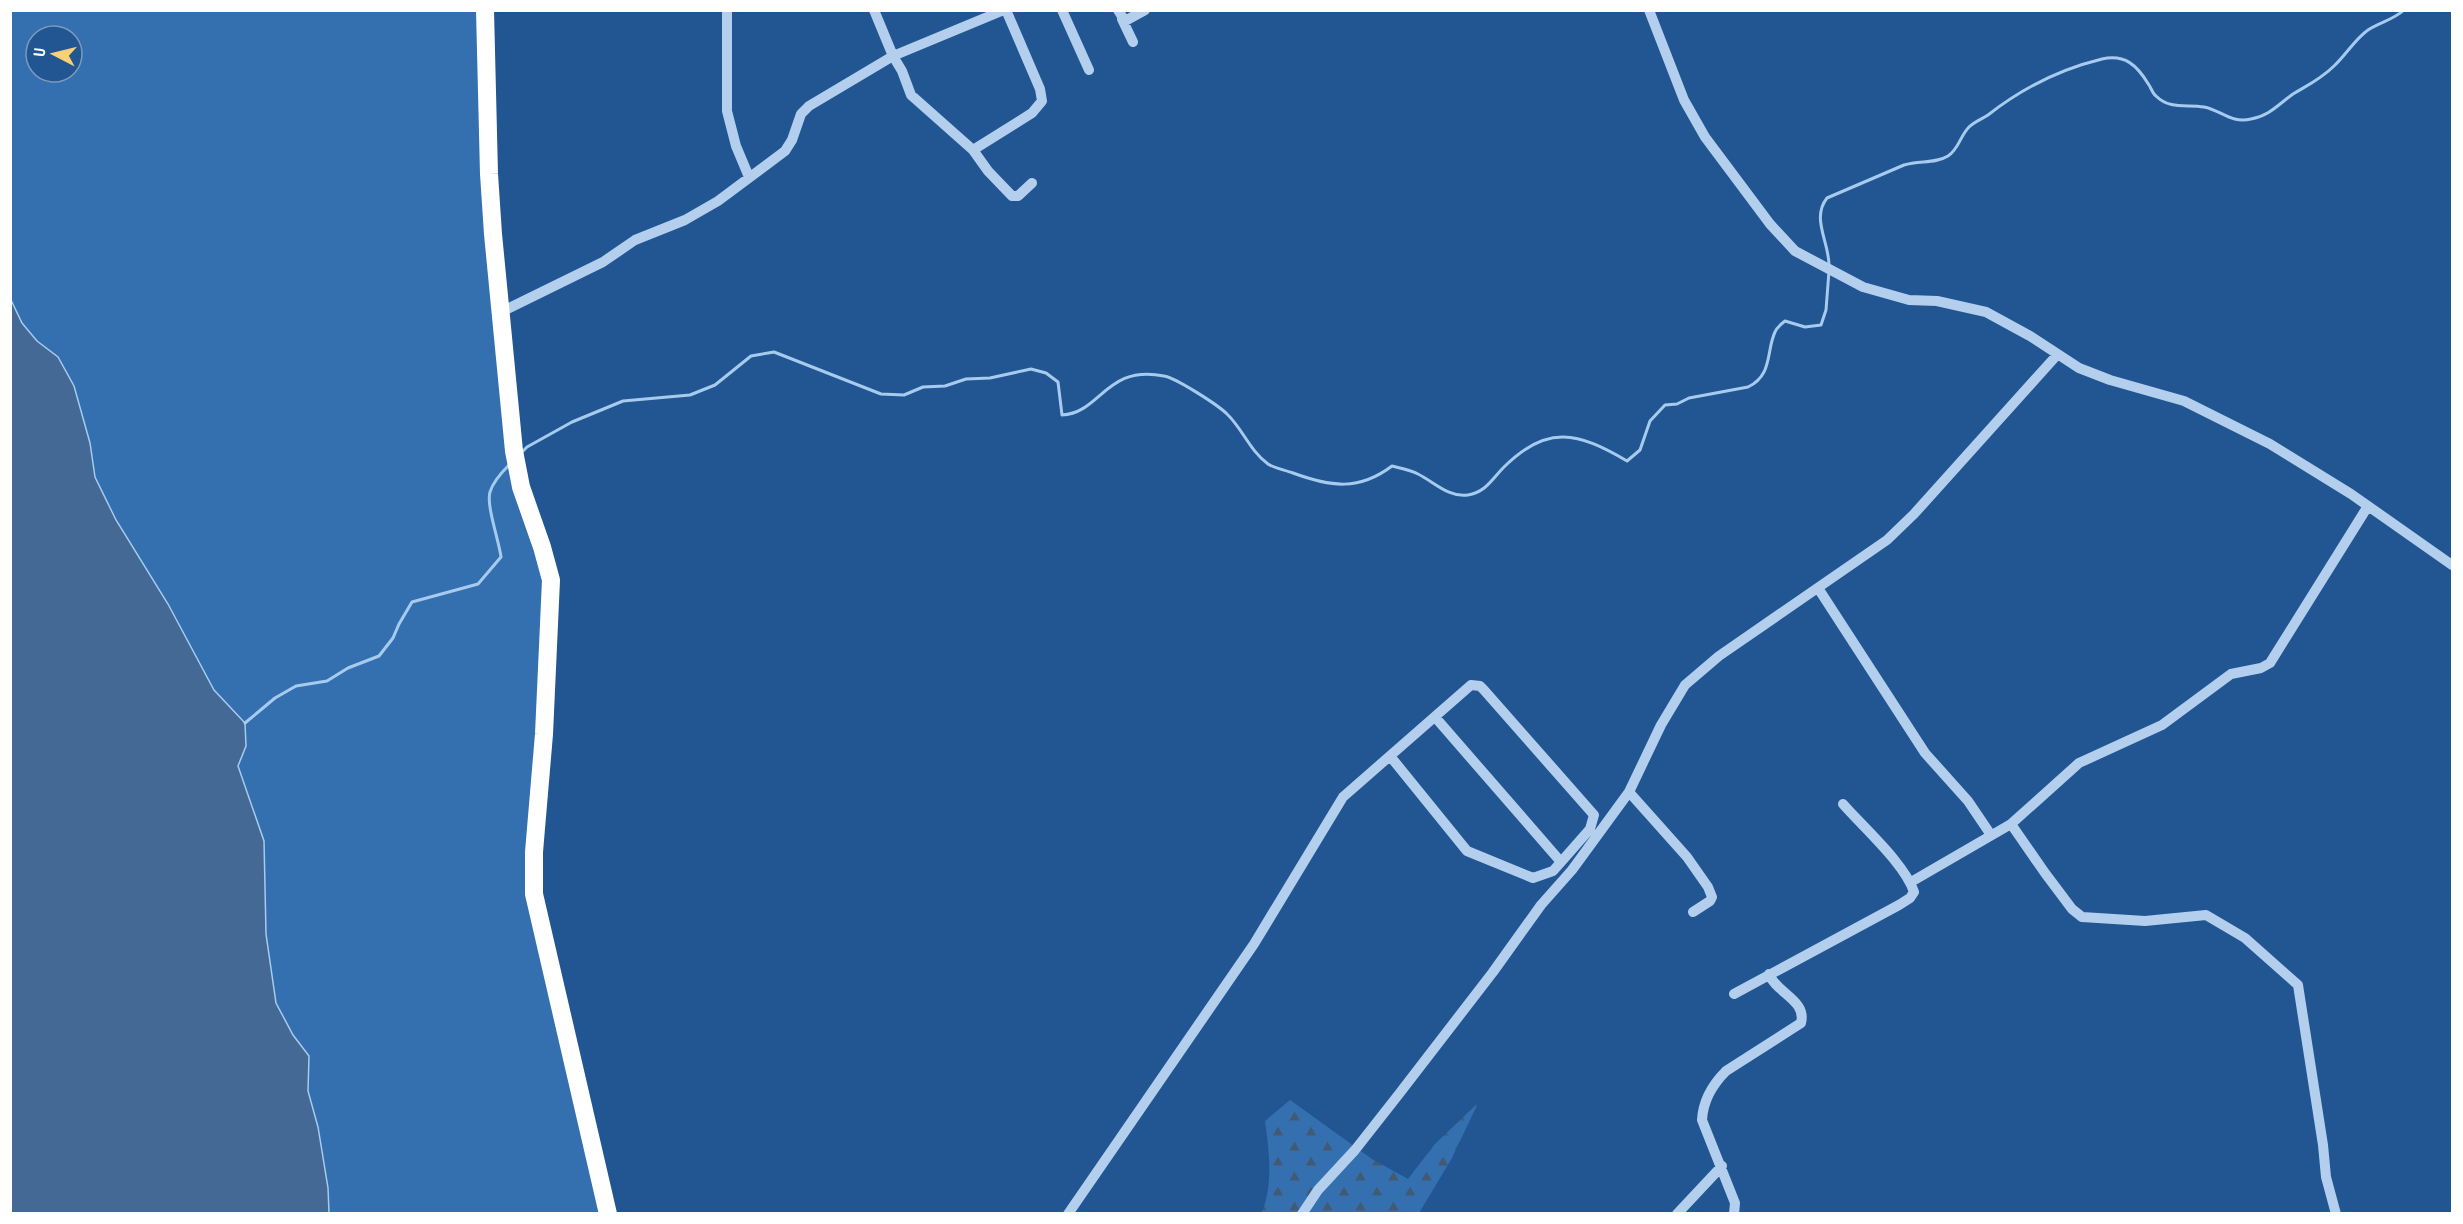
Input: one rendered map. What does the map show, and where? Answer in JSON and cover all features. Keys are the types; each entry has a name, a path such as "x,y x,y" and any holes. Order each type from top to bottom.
{"highway":[{"path":"485,10 489,174 499,313 515,459 551,580 544,734 534,852 534,894 608,1214"}],"street":[{"path":"727,10 727,111 736,146 749,177"},
{"path":"874,10 911,95 973,150 988,171 1012,196 1018,196 1032,183"},
{"path":"499,313 603,262 635,240 703,211 785,151 792,140 801,114 809,106 893,56 1005,10 1040,89 1042,101 1032,113 973,150"},
{"path":"1062,10 1089,70"},
{"path":"1120,15 1129,20 1145,10"},
{"path":"1649,10 1684,100 1705,137 1776,231 1796,251 1863,287 1909,300 1937,301 1986,312 2030,336 2079,368 2110,380 2184,401 2270,444 2368,506 2452,565"},
{"path":"1120,15 1133,42"},
{"path":"1302,1214 1318,1190 1355,1150 1400,1094 1541,905 1572,870 1629,792 1661,725 1685,686 1719,656 1887,540 1914,514 2057,355"},
{"path":"1911,882 2011,824 2079,763 2162,725 2231,674 2261,668 2270,663 2368,506"},
{"path":"1818,588 1925,753 1968,801 1991,835"},
{"path":"1068,1214 1254,944 1336,808 1354,786 1471,686 1480,686 1594,815 1590,829 1553,871 1533,878 1467,850 1390,756"},
{"path":"1435,717 1561,862"},
{"path":"1629,792 1688,857 1708,887 1712,897 1710,901 1693,912"},
{"path":"1734,994 1899,905 1910,898 1914,892 1911,882 1843,804"},
{"path":"2011,824 2072,909 2082,917 2145,921 2206,915 2245,938 2298,985 2326,1177 2336,1214"},
{"path":"1734,1214 1735,1203 1702,1120 1702,1110 1710,1092 1726,1071 1801,1023 1802,1018 1797,1003 1772,981 1769,974"},
{"path":"1677,1214 1722,1166"}],"green space":[{"path":"11,11 480,11 511,484 549,576 528,878 602,1213 329,1213 328,1188 318,1127 308,1091 309,1056 293,1035 276,1003 266,934 264,841 238,766 246,746 245,724 214,690 168,604 116,520 95,478 90,443 74,386 58,357 37,341 22,323 11,300"},
{"path":"1290,1100 1372,1159 1408,1179 1435,1144 1478,1103 1452,1158 1419,1213 1261,1214 1269,1180 1265,1121"}],"shaded area":[{"path":"11,300 22,323 37,341 58,357 74,386 90,443 95,477 116,520 168,604 214,690 245,723 246,746 238,766 264,841 266,934 276,1003 293,1035 309,1056 308,1091 318,1127 328,1188 329,1213 11,1213"}],"waterway":[{"path":"1829,265 1821,222 1822,206 1827,198 1904,165 1938,160 1948,156 1955,150 1971,125 2014,97 2057,74 2087,63 2117,58 2135,67 2155,95 2167,103 2204,107 2238,120 2251,119 2269,112 2329,71 2363,34 2404,10"},
{"path":"520,454 527,447 572,422 623,401 690,395 715,385 751,356 774,352 881,394 904,395 923,387 945,386 966,379 990,378 1031,369 1046,373 1058,382 1062,415 1086,406 1106,390 1129,377 1145,374 1164,376 1187,387 1222,410 1256,453 1273,467 1332,484 1344,484 1368,480 1392,466 1415,473 1448,492 1468,495 1484,488 1520,453 1534,444 1549,439 1563,437 1578,439 1627,461 1640,450 1650,421 1665,405 1748,387 1762,376 1768,362 1772,339 1781,324 1785,321 1805,327 1821,325 1826,310 1829,271"},
{"path":"245,723 275,698 296,686 327,681 348,668 379,656 393,638 412,602 478,584 501,557 489,498 493,485 509,465"}]}
